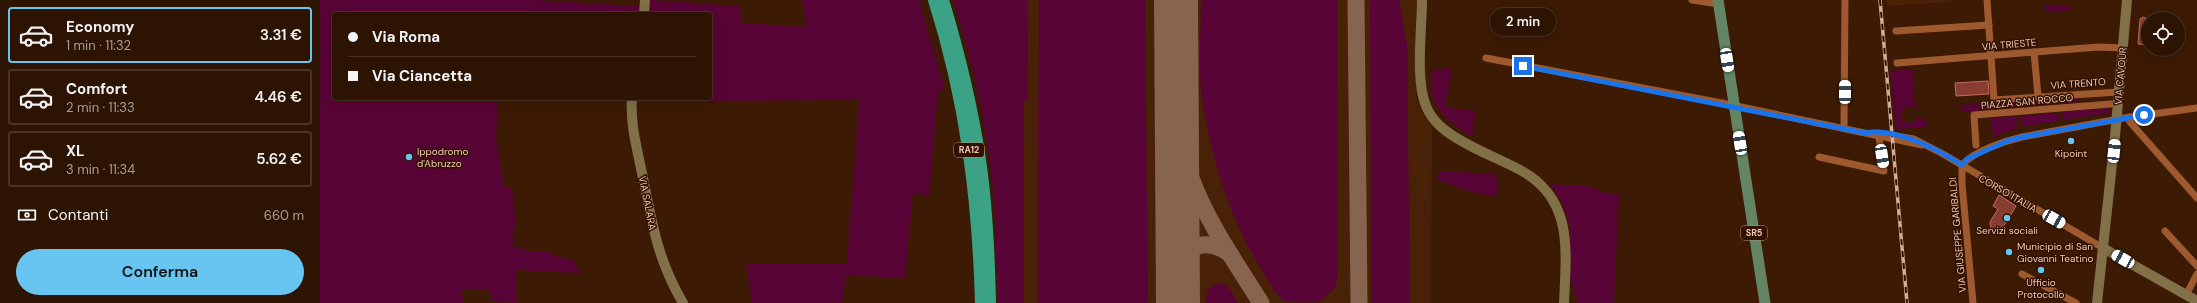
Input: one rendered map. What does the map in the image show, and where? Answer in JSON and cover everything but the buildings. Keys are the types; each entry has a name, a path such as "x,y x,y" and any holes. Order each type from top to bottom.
{"highway":[{"name":"RA12","path":"934,0 952,64 966,126 976,207 981,303"},
{"name":"RA12","path":"944,0 966,82 980,161 987,227 990,303"}],"main road":[{"name":"SR5","path":"1718,2 1765,303"}],"street":[{"path":"644,12 645,0"},
{"path":"1422,0 1421,89 1426,106 1434,120 1450,134 1522,171 1537,181 1550,196 1561,217 1565,233 1564,303"},
{"path":"1692,0 1718,2"},
{"path":"1844,128 1845,0"},
{"path":"1987,0 1991,56"},
{"name":"VIA CAVOUR","path":"2097,303 2117,120 2127,0"},
{"path":"1896,31 1989,25"},
{"name":"VIA TRIESTE","path":"1897,63 2103,46 2123,48"},
{"name":"VIA TRENTO","path":"2034,52 2038,96"},
{"name":"VIA TRENTO","path":"1991,56 1994,100 2119,92"},
{"name":"CORSO ITALIA","path":"1486,58 1734,106 1922,145 1943,154 2103,248 2197,301"},
{"name":"VIA SALARA","path":"632,100 633,125 654,237 661,259 683,303"},
{"name":"PIAZZA SAN ROCCO","path":"1976,145 1974,115 2111,104"},
{"path":"1962,165 1967,159 2014,139 2129,117 2197,108"},
{"path":"2129,117 2130,122 2197,198"},
{"name":"CORSO ITALIA","path":"1865,133 1876,132 1914,139 1922,145"},
{"path":"1819,157 1884,171 1879,137"},
{"name":"VIA GIUSEPPE GARIBALDI","path":"1962,165 1962,184 1973,303"},
{"path":"2165,232 2197,266"},
{"path":"2022,274 2076,303"},
{"path":"2186,294 2197,274"}],"shaded area":[{"name":"Ippodromo d'Abruzzo","path":"320,0 534,0 639,6 638,12 332,12 332,100 516,100 498,101 496,137 504,187 512,187 516,227 513,228 514,247 520,247 527,251 545,251 561,258 574,260 575,265 582,273 515,270 517,303 493,302 489,290 461,290 464,301 463,303 320,303"},
{"path":"650,0 740,6 741,23 806,27 802,0 919,0 945,90 938,92 929,196 913,193 905,278 846,275 842,303 752,303 746,264 847,264 859,100 637,101 712,100 712,12 648,12"},
{"path":"953,0 1027,0 1028,101 1023,101 1024,303 998,303 994,200 988,149 974,73"},
{"path":"1027,0 1418,0 1416,94 1418,104 1432,127 1431,303 1024,303 1023,101 1028,100"},
{"path":"1039,0 1145,0 1148,303 1037,303"},
{"path":"1201,0 1337,0 1338,267 1336,287 1320,302 1287,302 1277,295 1251,252 1232,210 1217,166 1202,98 1200,62"},
{"path":"1370,0 1399,0 1407,45 1410,303 1371,303"},
{"path":"1886,0 1951,0 1952,2 1887,6"},
{"path":"2074,3 2073,15 2073,10 2046,12 2045,4 2073,7"},
{"path":"1452,68 1445,107 1476,111 1472,136 1453,124 1439,110 1434,101 1431,82 1432,70"},
{"path":"1913,69 1917,110 1912,107 1904,108 1902,115 1905,122 1910,123 1915,121 1918,117 1925,120 1927,127 1896,129 1890,71"},
{"path":"2078,95 2079,102 2040,105 2040,99"},
{"path":"2036,99 2037,105 1998,109 1998,102"},
{"path":"1994,103 1995,109 1961,112 1960,105"},
{"path":"2109,108 2109,113 2063,120 2062,112"},
{"path":"2058,113 2059,121 2021,127 2020,116"},
{"path":"2016,116 2017,128 1993,137 1991,118"},
{"path":"1440,171 1495,174 1498,184 1496,196 1473,192 1436,179"},
{"path":"1550,184 1588,186 1606,193 1619,193 1614,303 1578,303 1570,276 1570,226 1563,205"},
{"path":"1218,283 1228,287 1238,303 1205,303 1208,289"}],"taxiway":[{"path":"1356,0 1359,303"},
{"path":"1177,103 1186,160 1191,178 1205,210 1261,303"},
{"path":"1178,271 1186,254 1199,246 1214,246 1223,249 1231,255"}],"runway":[{"path":"1176,0 1178,303"}],"railway":[{"path":"1880,0 1907,303"}],"place":[{"name":"Kipoint","path":"2071,141"},
{"name":"Ippodromo d'Abruzzo","path":"409,157"},
{"name":"Servizi sociali","path":"2007,218"},
{"name":"Municipio di San Giovanni Teatino","path":"2009,252"},
{"name":"Ufficio Protocollo","path":"2041,270"}],"route":[{"path":"1523,66 1712,103 1727,104 1865,133 1876,132 1914,139 1922,145 1937,150 1962,165 1967,159 1999,144 2014,139 2144,115"}]}
